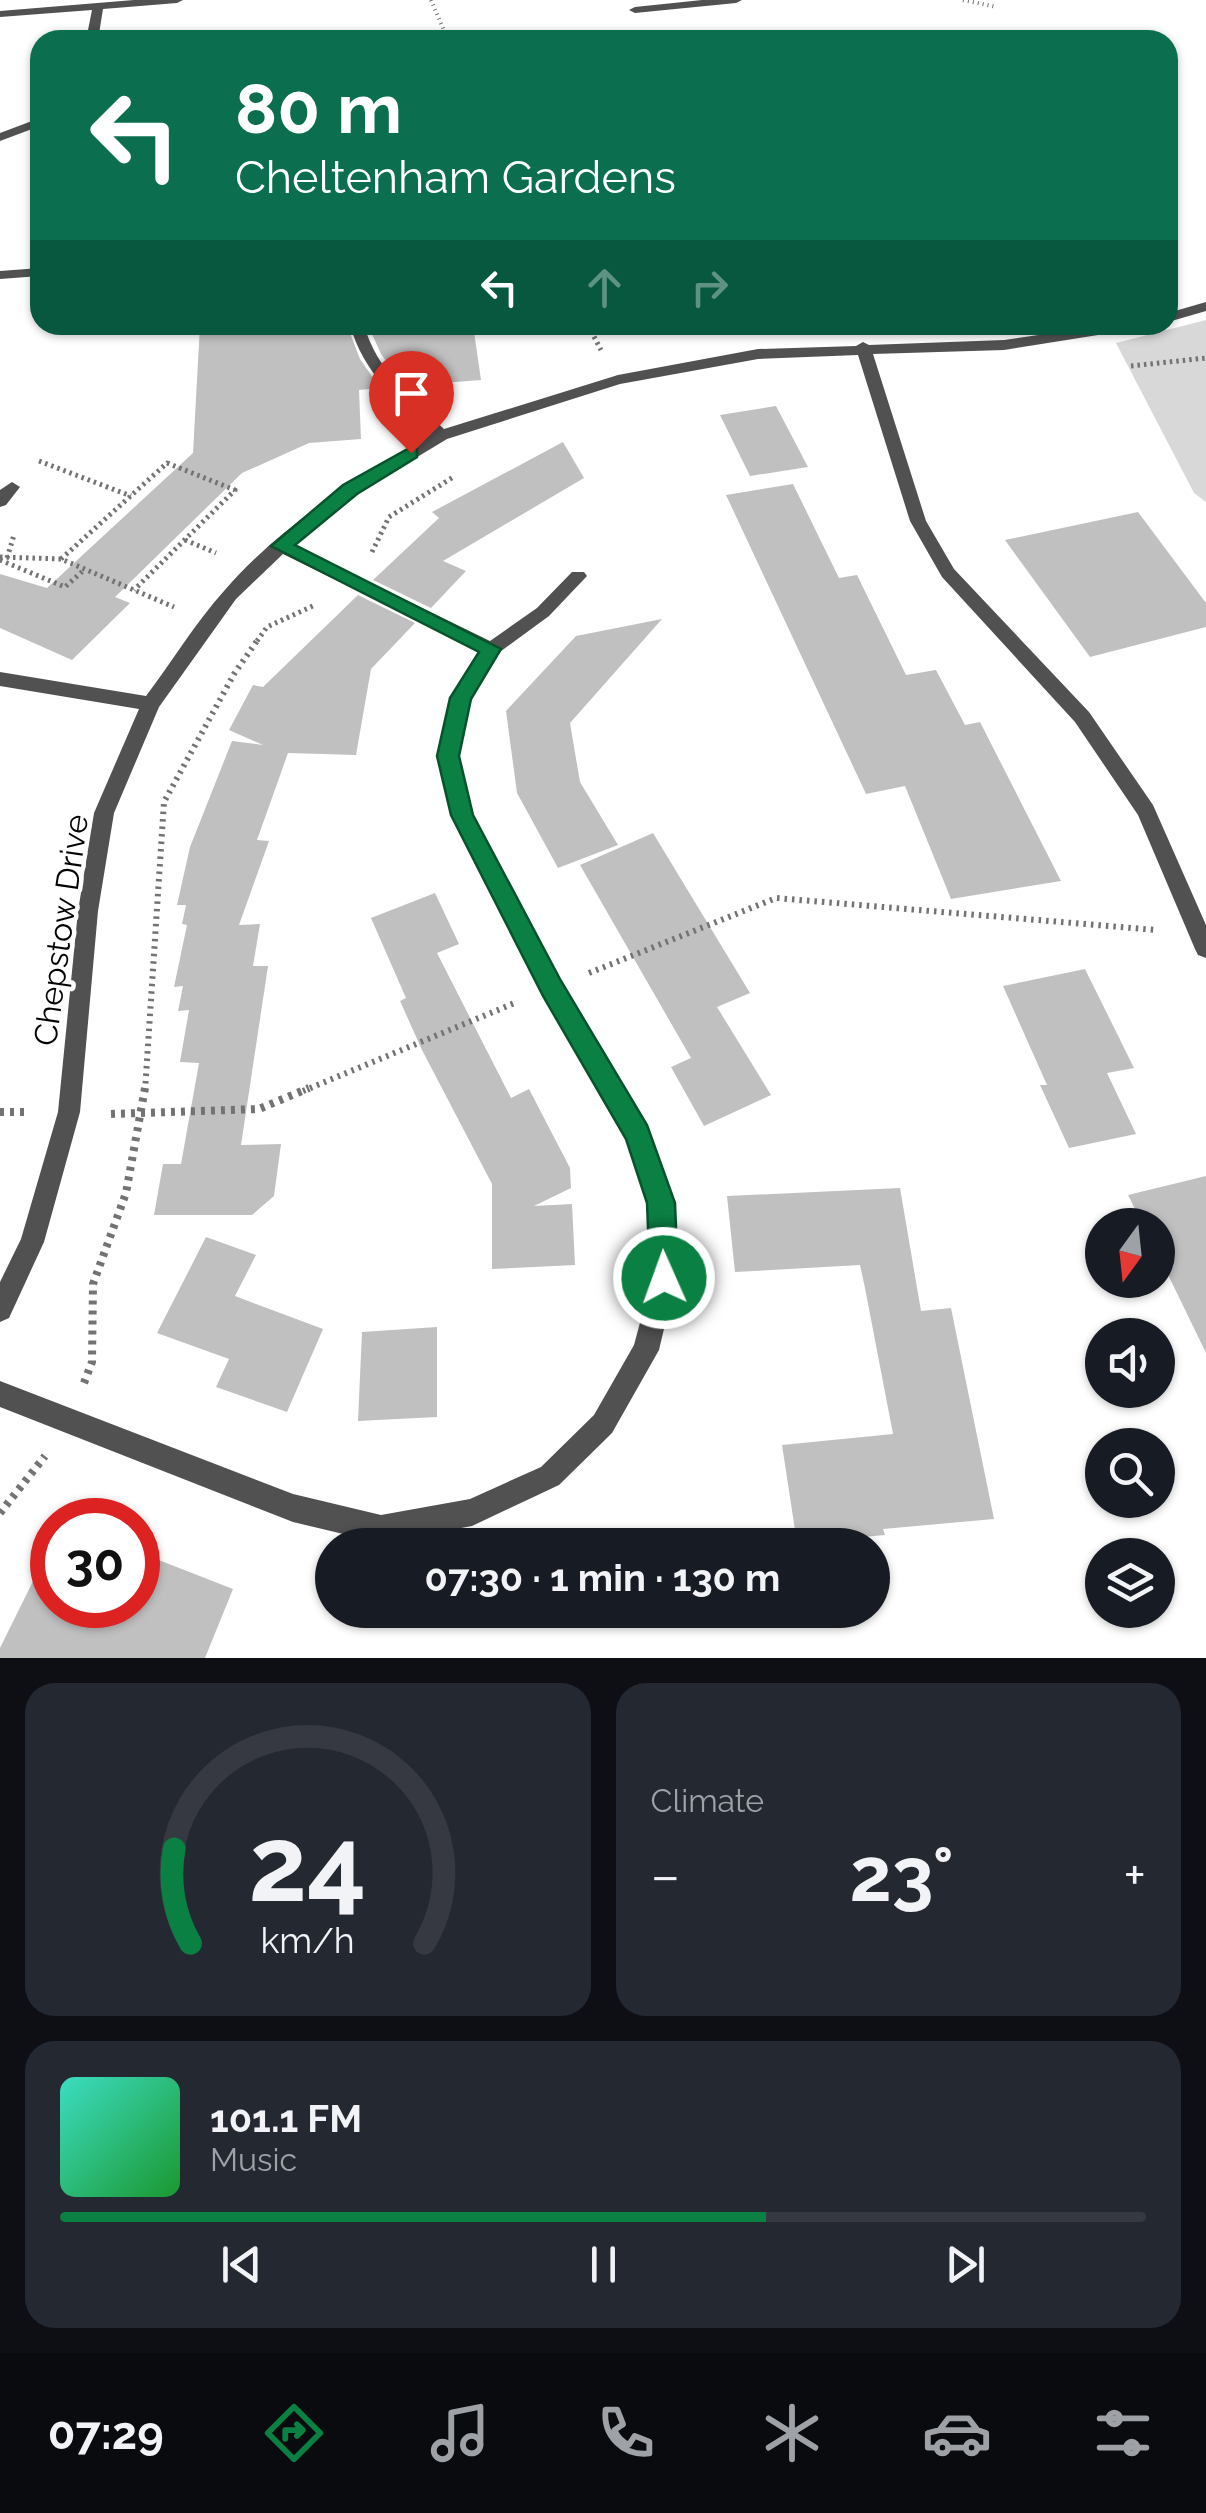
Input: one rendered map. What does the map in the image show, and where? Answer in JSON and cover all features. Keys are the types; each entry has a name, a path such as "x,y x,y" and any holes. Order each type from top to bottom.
{"street":[{"path":"0,14 177,0"},
{"path":"635,10 736,0"},
{"path":"94,30 98,8"},
{"path":"0,136 30,126"},
{"path":"0,275 30,273"},
{"path":"1178,315 1206,306"},
{"path":"359,335 376,372 442,435"},
{"name":"Chepstow Drive","path":"0,1309 32,1242 69,1112 88,912 104,813 151,704 230,596 281,546 350,490 442,435 618,380 758,354 863,347 1004,345 1059,335"},
{"path":"863,347 918,521 948,573 1082,717 1146,811 1206,948"},
{"path":"0,501 12,487"},
{"path":"281,546 491,649"},
{"path":"0,1394 293,1508 381,1529 472,1512 550,1476 603,1424 646,1350 664,1278 661,1203 637,1134 552,988 462,815 448,756 460,698 491,649 543,612 578,576"},
{"path":"0,680 151,704"}],"path":[{"path":"430,0 444,30"},
{"path":"964,0 997,7"},
{"path":"29,458 131,496"},
{"path":"61,559 167,463 235,490 134,590"},
{"path":"185,540 223,556"},
{"path":"0,559 61,559 176,608"},
{"path":"0,559 66,587 85,569"}],"shaded area":[{"path":"1206,320 1206,502 1194,493 1116,343 1147,335 1178,335 1178,327"}],"building":[{"path":"199,335 351,335 360,359 380,388 359,390 361,439 309,443 242,473 115,597 130,603 72,660 0,628 0,574 47,588 193,453"},
{"path":"372,335 474,335 481,380 405,386 381,354"},
{"path":"776,406 808,467 750,476 720,415"},
{"path":"563,442 584,478 443,561 466,571 431,608 373,580 439,518 432,512"},
{"path":"793,484 839,578 857,575 906,675 936,670 965,725 980,722 1061,881 951,899 905,786 866,794 726,495"},
{"path":"1138,512 1206,603 1206,627 1090,657 1005,540"},
{"path":"358,595 415,623 371,669 356,755 288,753 257,840 269,841 239,925 260,924 253,966 268,966 241,1145 281,1144 274,1196 252,1215 154,1215 163,1164 181,1164 199,1063 180,1062 189,1010 178,1011 183,986 174,987 187,925 182,924 186,905 177,905 190,847 232,741 263,745 229,730 253,685 263,687"},
{"path":"662,619 570,723 580,782 618,845 558,868 517,793 506,711 576,636"},
{"path":"653,833 750,993 717,1007 771,1095 704,1126 671,1067 691,1058 580,865"},
{"path":"435,893 459,944 437,953 511,1098 529,1089 570,1168 571,1188 534,1206 572,1204 575,1265 492,1269 492,1184 422,1050 400,1001 406,998 371,918"},
{"path":"1085,969 1134,1068 1107,1073 1136,1134 1069,1148 1040,1085 1047,1085 1003,986"},
{"path":"1206,1176 1206,1353 1175,1289 1175,1208 1134,1208 1128,1195"},
{"path":"900,1188 921,1311 951,1308 994,1519 890,1528 795,1528 782,1445 893,1434 865,1288 860,1265 735,1272 727,1196"},
{"path":"206,1237 256,1255 235,1296 323,1329 287,1412 216,1387 229,1359 157,1333"},
{"path":"437,1327 437,1417 358,1421 362,1332"},
{"path":"160,1561 233,1589 205,1658 0,1658 0,1648 30,1587 30,1628 160,1628"}],"route":[{"path":"411,453 350,490 281,546 491,649 460,698 448,756 462,815 552,988 637,1134 661,1203 664,1278"}]}
